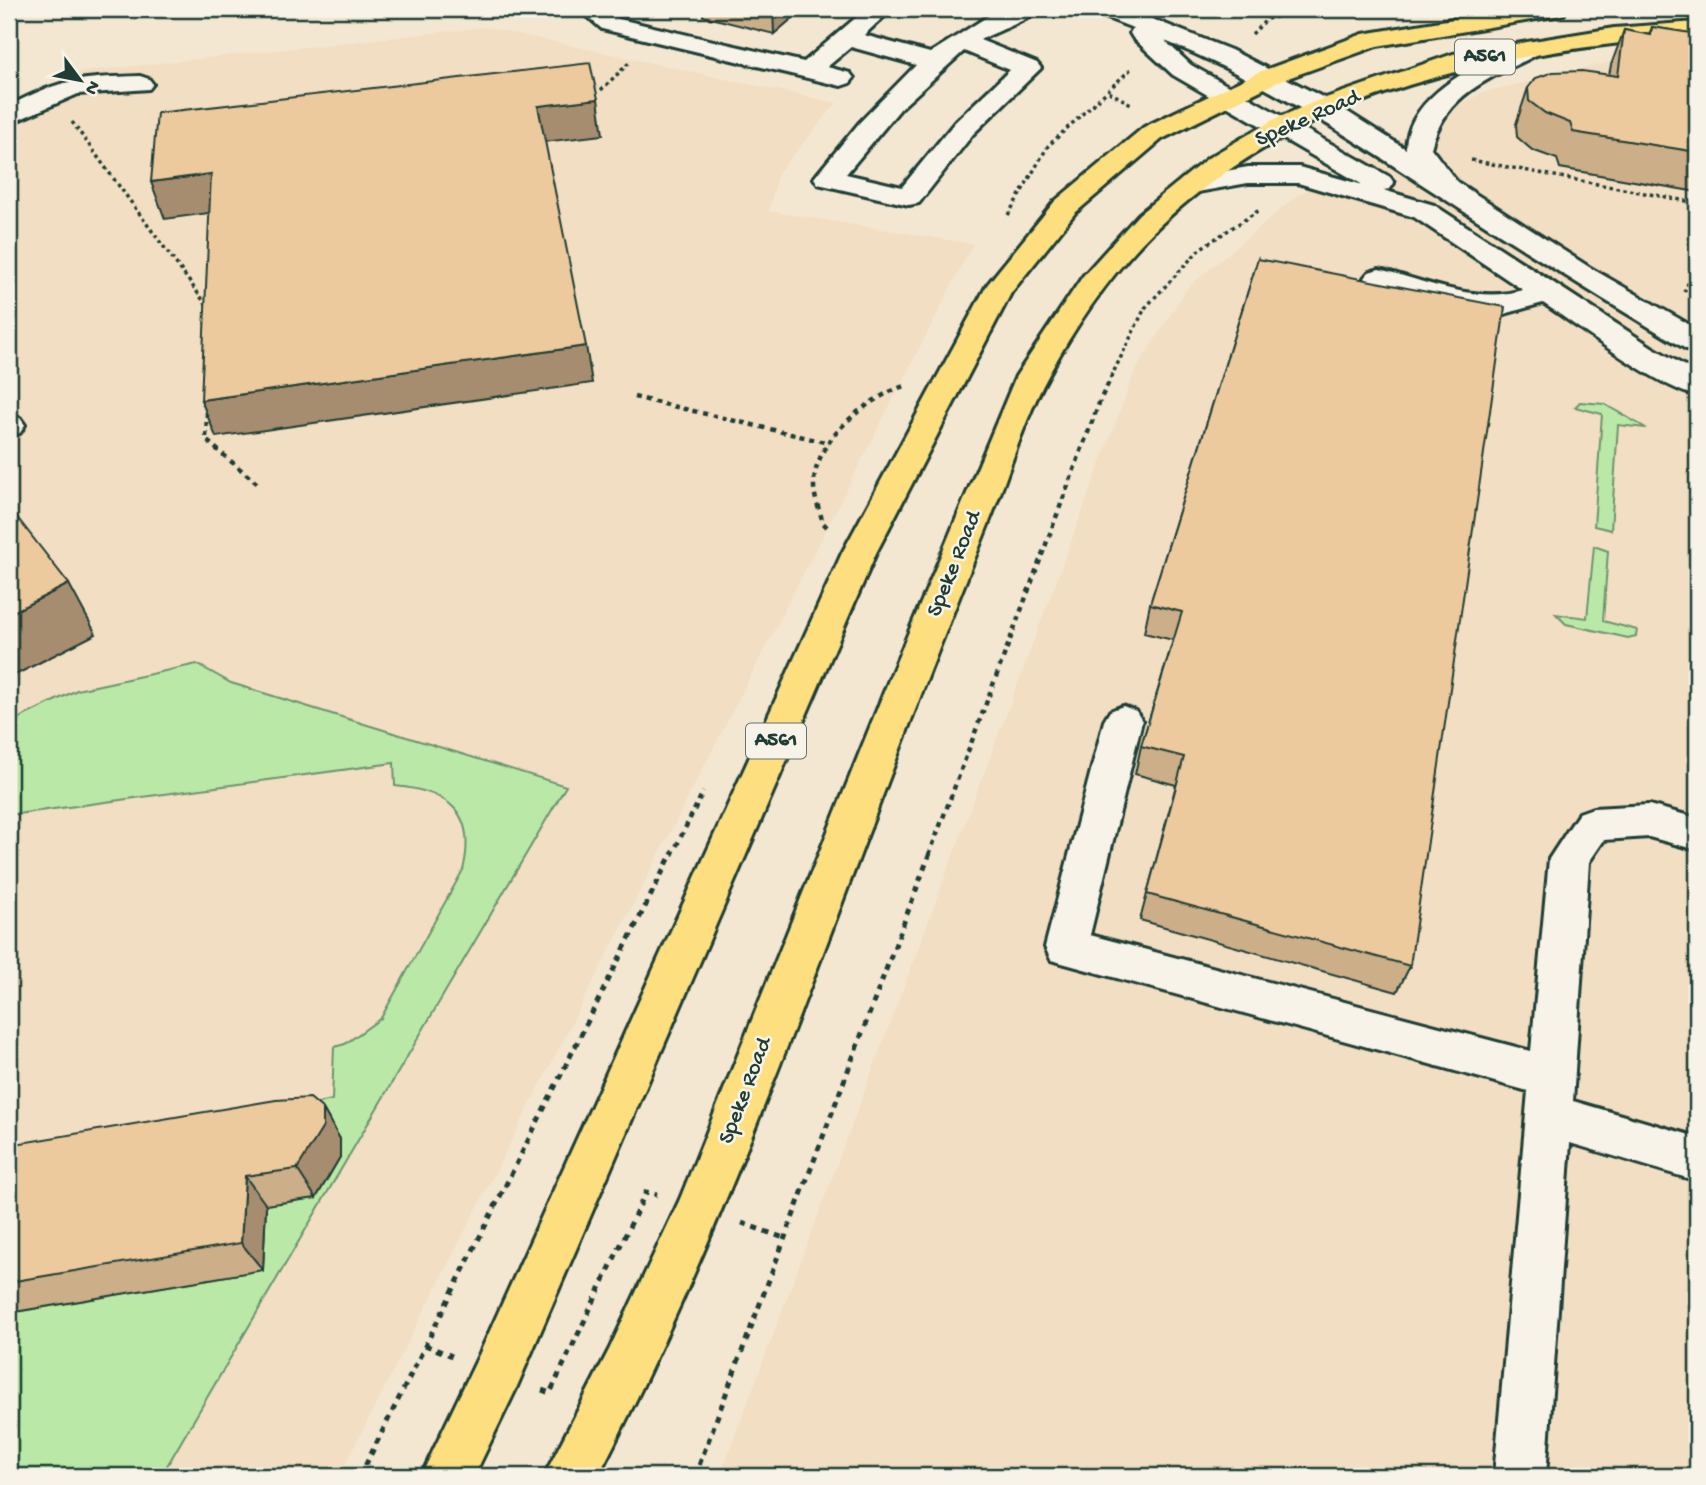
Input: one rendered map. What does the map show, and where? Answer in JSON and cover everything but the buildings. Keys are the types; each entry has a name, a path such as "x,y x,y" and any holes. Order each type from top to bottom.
{"highway":[{"name":"A561","path":"447,1476 497,1373 859,553 997,291 1065,207 1153,133 1182,118 1268,76 1372,39 1555,9"},
{"name":"Speke Road","path":"570,1476 627,1368 700,1209 909,677 1032,376 1093,282 1149,220 1218,164 1282,127 1323,108 1453,62 1614,35 1697,29"}],"street":[{"path":"591,9 611,24 841,78"},
{"path":"809,70 880,9"},
{"path":"963,42 1028,68 993,96 945,146 909,197 828,178 881,111 936,62 963,42 1012,13 1028,9"},
{"path":"1116,13 1268,76 1323,108 1579,273 1697,342"},
{"path":"1116,13 1182,70 1424,211 1641,354 1697,386"},
{"path":"845,38 936,62"},
{"path":"1446,187 1418,148 1427,119 1441,102 1466,83 1529,50"},
{"path":"1182,70 1195,96 1182,118"},
{"path":"9,116 51,94 76,86 140,84"},
{"path":"1192,185 1248,175 1299,175 1424,211"},
{"path":"1379,278 1473,303 1504,304 1546,292"},
{"path":"1123,722 1066,947 1550,1096 1697,1159"},
{"path":"1520,1476 1569,859 1593,824 1649,821 1697,834"}],"path":[{"path":"1222,55 1243,42 1267,19 1313,9"},
{"path":"1007,218 1048,146 1110,92 1147,54 1162,51"},
{"path":"51,94 212,312"},
{"path":"1458,157 1697,203"},
{"path":"695,1476 1101,398 1145,308 1201,248 1245,217 1267,206"},
{"path":"834,532 823,523 813,483 829,443 866,401 890,389 911,384 904,396"},
{"path":"634,397 829,443"},
{"path":"208,402 206,440 259,485"},
{"path":"360,1476 704,791"},
{"path":"425,1345 550,1393 646,1192 784,1238"}],"shaded area":[{"path":"485,27 837,103 778,173 769,211 973,244 339,1476 9,1476 9,101 80,72"},
{"path":"1640,55 1697,55 1697,1476 720,1476 1135,371 1188,287 1298,195 1481,93"}],"green space":[{"path":"1580,402 1604,404 1646,428 1618,425 1611,530 1594,526 1602,414 1575,407"},
{"path":"1594,546 1608,551 1603,621 1637,630 1636,636 1628,638 1566,624 1556,614 1587,618"},
{"path":"197,664 231,683 566,786 161,1476 9,1476 9,1313 262,1270 266,1205 295,1108 332,1100 334,1047 345,1044 381,1018 463,870 466,834 462,820 444,800 430,793 395,786 394,763 9,815 9,723 77,690"}]}
